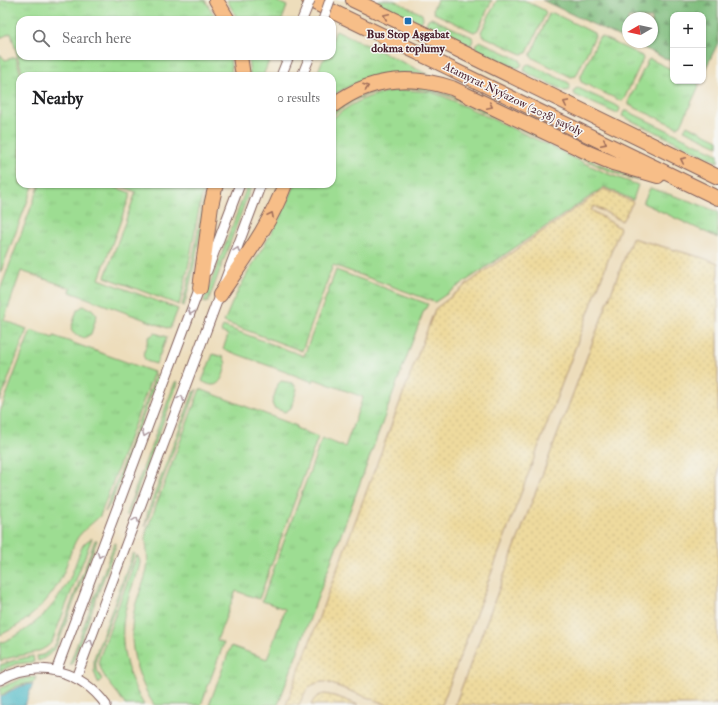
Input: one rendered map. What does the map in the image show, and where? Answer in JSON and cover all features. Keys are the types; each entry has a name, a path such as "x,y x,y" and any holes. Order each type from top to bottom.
{"main road":[{"path":"216,0 226,16"},
{"name":"Atamyrat Nyýazow (2038) şaýoly","path":"309,0 718,198"},
{"name":"Atamyrat Nyýazow (2038) şaýoly","path":"352,0 450,46 718,177"},
{"path":"241,60 242,72"},
{"path":"336,104 356,91 379,83 401,80 416,80 438,84 452,88 613,163 690,184"},
{"path":"200,288 210,206 215,188"},
{"path":"220,294 254,245 283,188"}],"street":[{"path":"303,16 309,0"},
{"path":"324,16 330,0"},
{"path":"283,72 287,60"},
{"path":"304,72 308,60"},
{"path":"56,671 238,188"},
{"path":"76,678 260,188"},
{"path":"0,680 12,674 28,670 44,669 56,671 76,678 95,692 106,705"}],"green space":[{"path":"205,0 215,16 16,16 16,51 11,33 0,38 0,1"},
{"path":"227,0 274,0 287,6 283,16 236,16"},
{"path":"378,0 393,0 422,14 422,21 419,22 378,3"},
{"path":"437,0 492,0 478,30 474,32 434,13 433,9"},
{"path":"497,0 524,0 544,10 546,13 527,53 522,54 483,36 481,32"},
{"path":"542,0 718,0 718,43 706,68 706,12 670,12 670,61 644,48 658,48 658,12 622,12 622,38"},
{"path":"553,13 594,33 595,36 576,76 571,77 531,57 549,14"},
{"path":"431,18 472,37 473,40 471,45 427,26 426,24 428,19"},
{"path":"336,30 429,75 404,73 379,76 366,79 336,93 336,72 318,72 323,60 336,60"},
{"path":"599,37 602,37 622,46 622,48 642,56 643,59 624,99 621,101 581,82 580,78"},
{"path":"480,41 520,60 522,64 520,67 516,68 477,49 475,46"},
{"path":"0,54 5,60 16,57 20,72 16,72 16,188 32,188 0,274"},
{"path":"650,59 670,69 670,84 698,84 699,86 681,125 677,127 629,105 629,100 648,60"},
{"path":"19,60 230,60 232,72 22,72"},
{"path":"248,60 269,60 265,72 250,72"},
{"path":"529,64 569,83 569,90 565,91 525,72 524,69 526,65"},
{"path":"389,87 424,87 454,96 638,181 609,171 454,98 421,89 390,89 375,92 360,98 336,113 336,110 345,103 366,94"},
{"path":"578,88 619,107 620,109 618,113 575,95 575,89"},
{"path":"405,90 431,92 445,97 608,174 638,185 633,200 604,187 435,302 333,265 302,351 224,322 231,304 279,219 293,188 336,188 336,116 348,107 366,98 385,92"},
{"path":"624,111 627,111 718,154 718,162 622,116"},
{"path":"687,125 718,140 718,146 684,130"},
{"path":"38,188 117,188 131,193 99,279 178,309 170,329 70,292 71,288 21,271 4,320 27,329 0,401 0,290"},
{"path":"126,188 204,188 187,275 179,305 105,277 136,192"},
{"path":"207,188 209,188 195,261 184,306 182,305 190,275"},
{"path":"246,188 251,188 208,302 205,303 204,301"},
{"path":"650,188 718,212 718,238 643,203"},
{"path":"336,270 428,304 424,310 278,705 209,705 231,646 267,659 285,609 262,601 322,438 345,447 363,397 314,379 313,382 223,349 228,335 221,332 223,326 304,356"},
{"path":"83,306 92,309 97,315 91,334 84,338 73,333 71,329 77,310"},
{"path":"31,330 53,338 54,336 154,372 100,516 78,537 71,550 58,584 45,602 29,618 0,635 0,412"},
{"path":"155,333 167,337 156,364 146,361 143,355 149,337"},
{"path":"213,354 223,357 226,363 221,380 215,385 207,384 202,381"},
{"path":"156,374 157,379 112,501 105,512"},
{"path":"177,381 178,383 128,515 126,515 175,382"},
{"path":"281,381 293,383 297,389 291,408 285,412 274,408 272,403 278,384"},
{"path":"197,389 145,526 148,511 193,393"},
{"path":"200,389 297,426 296,428 318,437 259,599 236,591 217,640 224,643 201,705 154,705 147,693 137,669 132,643 133,616 147,569 148,560 146,532"},
{"path":"92,538 52,642 41,650 0,661 0,643 32,625 50,608 58,598 71,576 83,545"},
{"path":"95,540 97,540 59,641 50,654 38,661 37,656 49,651 54,647 57,641"},
{"path":"116,543 72,664 70,665 114,544"},
{"path":"133,553 135,554 96,659 96,669 102,679 98,683 94,671 94,658"},
{"path":"137,555 140,563 126,606 123,647 131,677 144,705 125,705 102,672 99,659"},
{"path":"33,656 34,662 16,664 0,671 0,665"},
{"path":"36,677 34,682 16,686 0,696 0,689 13,682"}],"sand":[{"path":"604,189 633,202 622,221 594,206 591,210 620,228 442,705 388,705 326,682 321,682 312,685 309,688 299,705 286,705 435,309 482,273"},
{"path":"632,238 718,263 718,705 716,705 715,702 713,705 455,705"},
{"path":"325,694 359,705 311,705 316,697"}],"water":[{"path":"33,684 25,705 0,705 0,698 16,688"}],"place":[{"name":"Bus Stop Aşgabat dokma toplumy","path":"408,21"}]}
